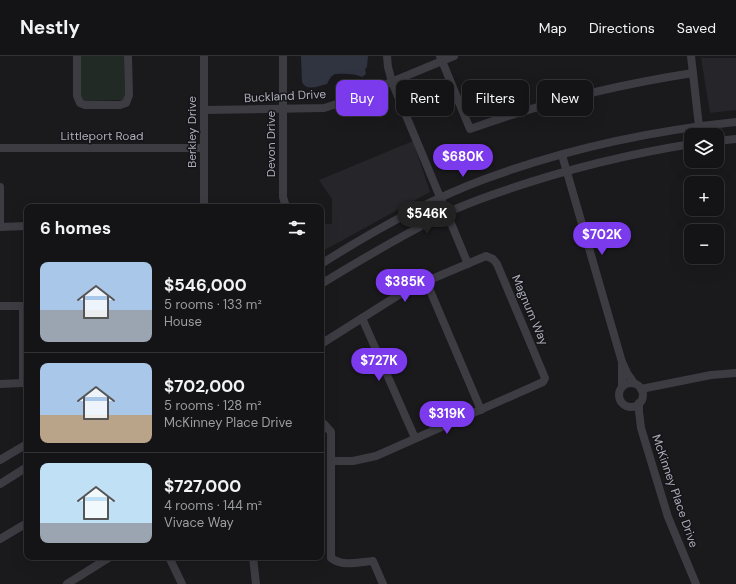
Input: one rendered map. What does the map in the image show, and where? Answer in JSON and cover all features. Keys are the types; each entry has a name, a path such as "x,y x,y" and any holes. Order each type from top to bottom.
{"street":[{"path":"77,56 77,96 80,103 85,105 120,105 126,103 129,95 128,56"},
{"name":"Berkley Drive","path":"204,56 204,204"},
{"name":"Devon Drive","path":"283,56 283,197 285,204"},
{"path":"324,342 408,289 468,264 448,212 392,82 386,56"},
{"name":"Buckland Drive","path":"204,110 283,110 324,108 392,82 440,58 454,56"},
{"path":"691,56 698,126"},
{"path":"440,58 470,129 573,96 651,79 693,73"},
{"path":"324,262 381,228 441,198 484,180 562,155 651,134 698,126 736,122"},
{"path":"724,140 736,139"},
{"path":"324,282 391,242 448,212 490,195 567,171 614,159 684,145"},
{"name":"Littleport Road","path":"0,148 204,148"},
{"path":"562,155 622,362 634,383 641,389 642,398 639,403 634,406 627,406 620,401 619,392 622,387 628,383 634,383"},
{"path":"0,187 0,227 24,226"},
{"name":"Magnum Way","path":"468,264 486,256 493,259 497,264 545,378 543,382 481,410"},
{"path":"331,461 353,461 376,456 481,410 426,281"},
{"path":"0,306 24,306"},
{"path":"362,318 415,438"},
{"path":"0,384 23,384 24,345"},
{"path":"622,362 622,387"},
{"path":"641,389 711,375 736,373"},
{"name":"McKinney Place Drive","path":"639,403 638,411 641,428 668,517 696,584"},
{"name":"McKinney Place Drive","path":"627,406 641,428"},
{"path":"324,424 331,432 331,558 337,563 349,564 373,561 383,584"},
{"path":"0,460 24,446"},
{"path":"0,484 24,469"},
{"path":"0,539 24,525"},
{"path":"67,584 105,560"},
{"path":"170,560 182,584"},
{"path":"253,560 256,584"}],"shaded area":[{"path":"80,56 124,56 125,95 123,100 82,100 80,95"},
{"path":"701,58 736,58 736,110 710,113"},
{"path":"413,141 430,192 324,250 324,224 332,224 332,199 319,180"}],"water":[{"path":"301,56 368,56 367,67 365,69 366,74 362,77 349,74 336,74 329,79 327,84 310,88 302,82"}]}
